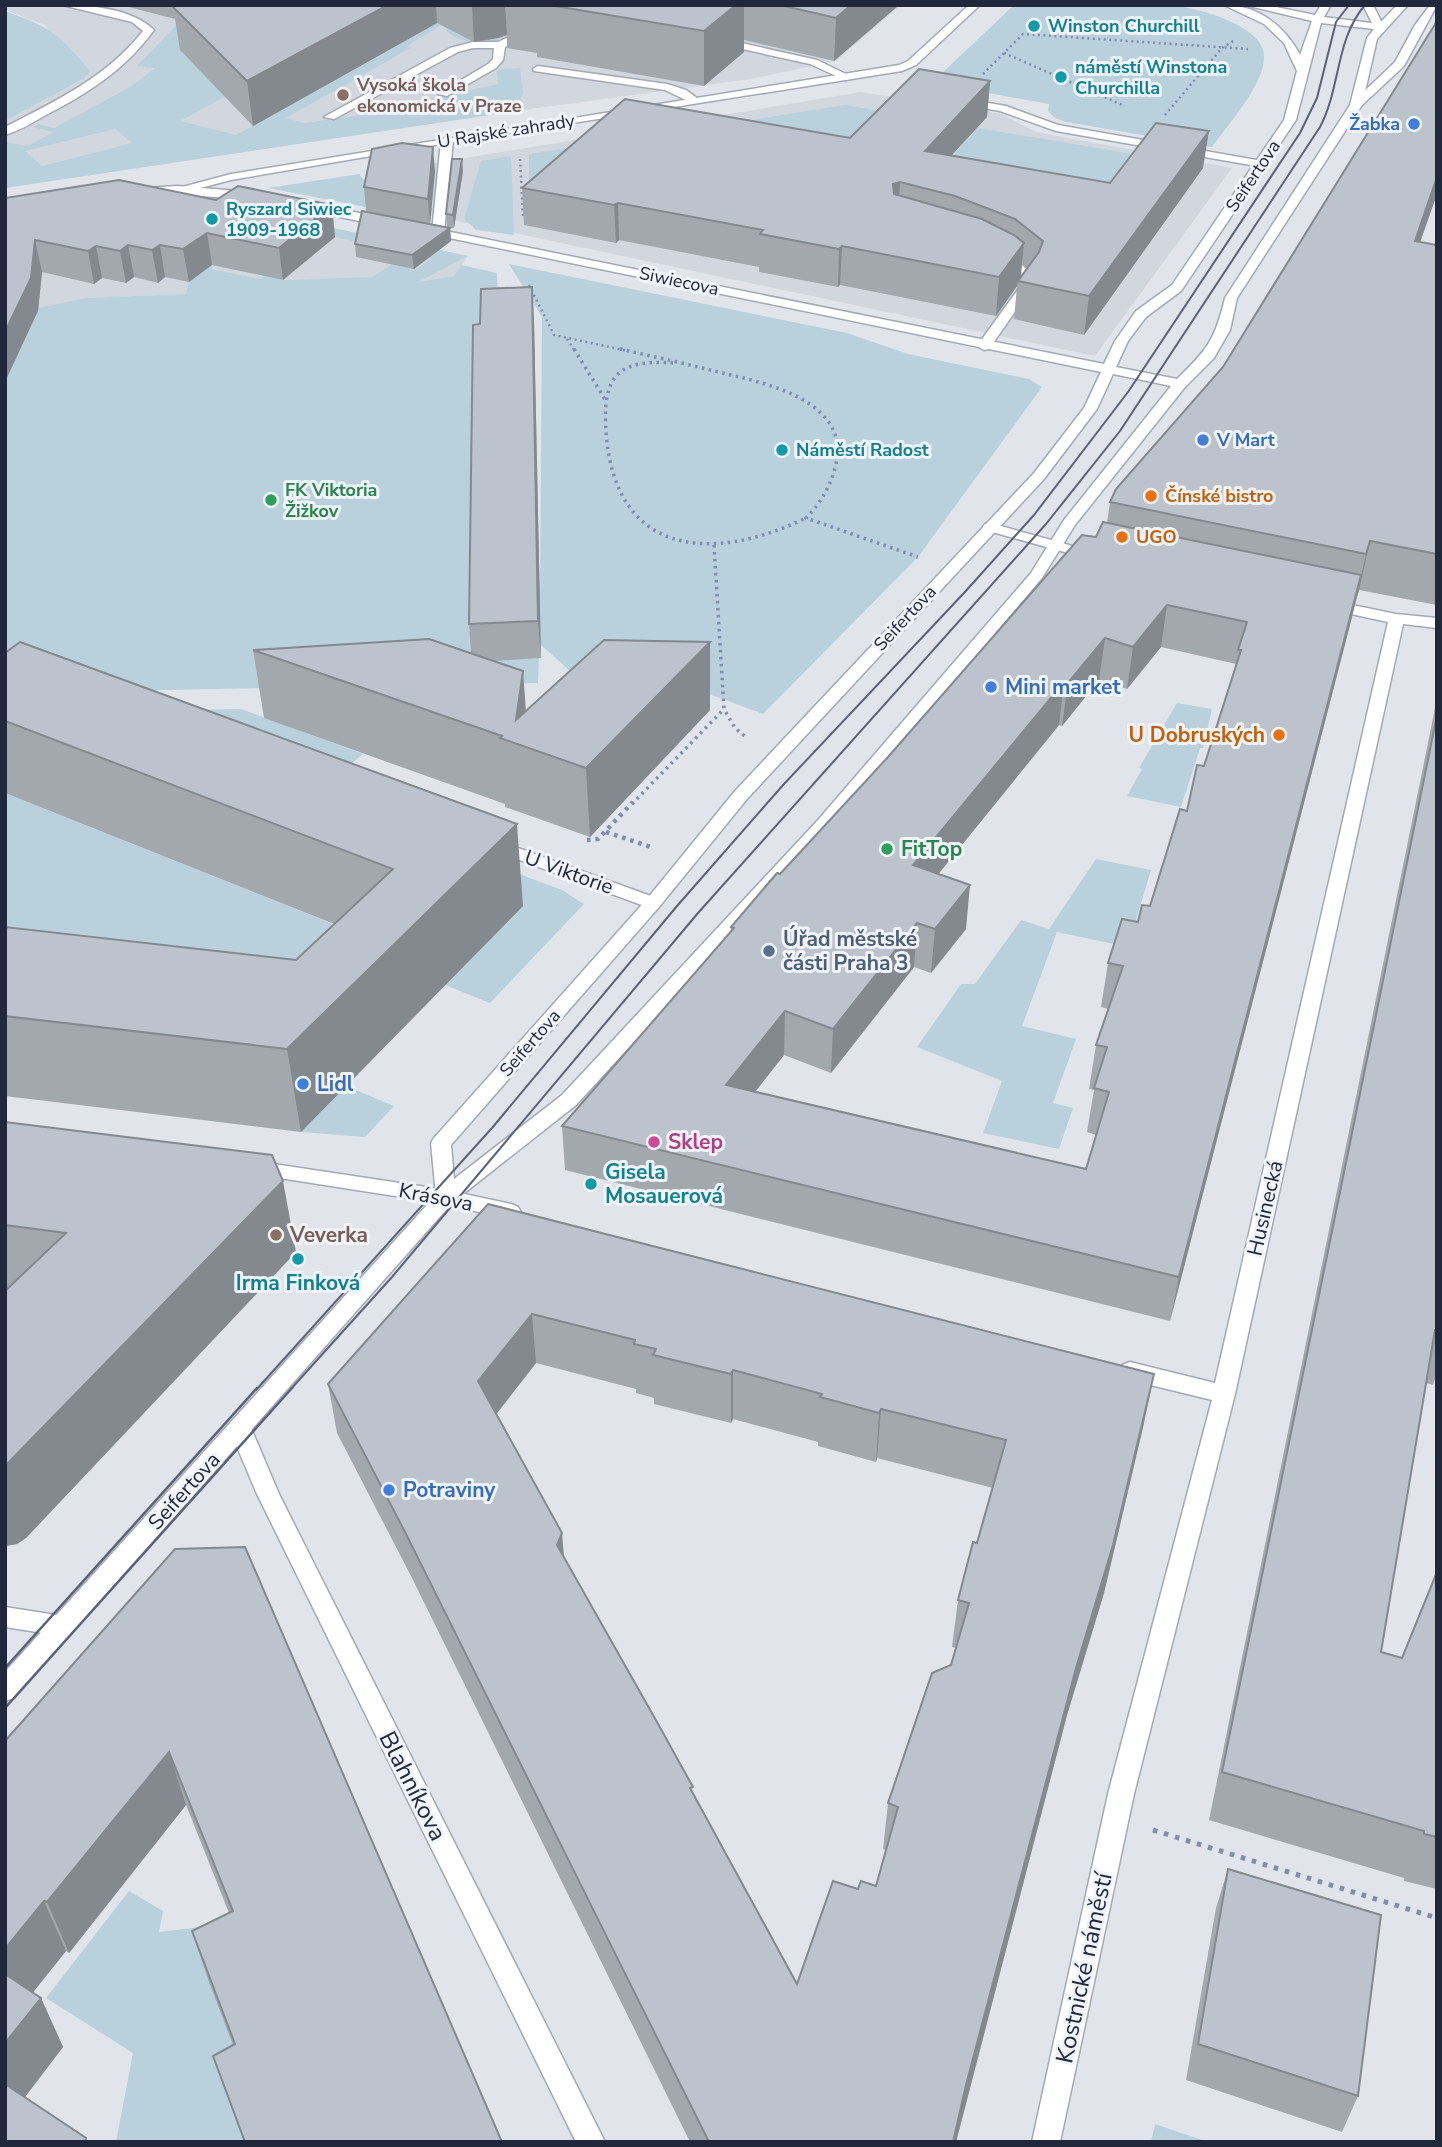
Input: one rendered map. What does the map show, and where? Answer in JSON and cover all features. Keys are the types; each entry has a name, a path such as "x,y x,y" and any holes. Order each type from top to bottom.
{"street":[{"path":"5,132 111,72 135,51 149,30 135,20 67,5"},
{"path":"883,73 912,63 975,5"},
{"path":"1229,5 1268,22 1285,34 1302,71"},
{"path":"1250,5 1317,19 1380,27"},
{"name":"Seifertova","path":"446,1197 441,1143 653,903 741,795 1046,467 1090,409 1122,341 1133,325 1141,314 1177,288 1290,120 1317,19 1326,5"},
{"path":"1368,5 1380,27"},
{"name":"Seifertova","path":"1356,105 1373,38 1380,27 1403,5"},
{"name":"Seifertova","path":"5,1690 446,1197 569,1100 824,824 1037,575 1069,523 1180,384 1209,355 1224,330 1231,298 1356,105 1400,64 1420,25 1435,5"},
{"path":"330,117 454,50 473,45 500,44 541,26"},
{"path":"713,40 813,62 849,79"},
{"path":"443,94 492,66 498,60 500,44"},
{"path":"538,69 667,87 696,101"},
{"path":"883,73 904,84"},
{"name":"U Rajské zahrady","path":"130,192 177,190 231,177 507,130 883,73"},
{"path":"947,99 1002,108 1056,128 1262,164"},
{"path":"438,232 447,141"},
{"path":"177,190 259,197"},
{"name":"Siwiecova","path":"298,205 521,248 984,346 1180,384"},
{"path":"983,253 1025,271 1031,280 984,346"},
{"path":"990,527 1112,560"},
{"path":"1315,603 1396,620 1437,623"},
{"name":"Husinecká","path":"1119,1807 1224,1394 1396,620"},
{"name":"U Viktorie","path":"476,838 653,903"},
{"name":"Krásova","path":"240,1166 446,1197 526,1216"},
{"path":"1104,1364 1224,1394"},
{"name":"Blahníkova","path":"240,1428 268,1494 591,2142"},
{"path":"5,1617 63,1626"},
{"name":"Kostnické náměstí","path":"1046,2142 1119,1807"}],"path":[{"path":"977,80 1023,34 1250,49"},
{"path":"1159,121 1222,48"},
{"path":"1004,53 1134,110"},
{"path":"507,130 520,152 524,229 537,235 521,248"},
{"path":"534,293 554,335 692,365 780,389 797,396 826,419 839,443 838,458 822,500 806,518 756,537 714,545 661,533 631,513 622,500 607,445 606,401 616,375 625,369 649,362 692,365"},
{"path":"567,338 606,401"},
{"path":"806,518 929,560"},
{"path":"714,545 724,709 735,727 755,744"},
{"path":"576,841 598,839 606,832 724,709"},
{"path":"606,832 655,848"},
{"path":"1119,1807 1437,1917"}],"shaded area":[{"name":"náměstí Winstona Churchilla","path":"1151,4 1195,9 1226,20 1252,35 1261,44 1263,66 1253,90 1212,147 1066,122 1055,118 1048,111 1049,104 915,80 939,76 1014,5"},
{"name":"Vysoká škola ekonomická v Praze","path":"5,5 901,5 836,61 751,79 516,111 5,188 5,121 83,79 45,25 5,10"},
{"path":"203,5 230,5 211,15 199,12 183,21 194,24 182,37 180,46 190,60 221,53 249,56 263,49 285,47 305,36 302,29 347,5 394,6 180,121 236,135 441,21 454,24 452,30 466,37 483,39 500,36 514,29 515,24 496,15 511,13 523,21 509,35 487,42 464,40 454,36 446,30 450,24 445,23 407,46 412,47 286,118 305,123 434,104 431,98 498,84 497,71 501,69 520,68 523,93 516,111 5,188 5,142 28,146 53,132 33,127 38,124 54,128 132,86 155,68 137,66 180,21","holes":["115,129 132,143 42,166 25,151"]},
{"path":"5,11 53,33 90,71 83,79 5,121"},
{"path":"861,92 1002,114 1036,132 1232,168 1095,356 367,202 370,174"},
{"path":"845,105 905,115 845,159 632,139"},
{"path":"978,128 1145,156 1135,169 1122,167 1083,216 932,178"},
{"path":"602,143 529,195 529,154"},
{"path":"511,156 514,235 476,230 464,219 481,161"},
{"path":"359,174 391,212 268,188"},
{"path":"48,217 299,221 468,256 454,276 397,286 86,298 38,308"},
{"path":"299,221 468,256 418,282 454,276 461,265 497,273 499,346 540,604 542,317 509,264 847,333 908,354 1029,379 1042,387 918,557 763,714 709,694 580,680 541,645 540,634 538,683 5,693 5,307 38,308 85,298 186,294 189,282 212,265 211,269 260,279 264,276 283,280 372,277 393,264 417,269 432,258 311,232"},
{"path":"1177,703 1212,709 1203,748 1200,748 1181,807 1127,796 1142,769 1139,768"},
{"path":"241,709 363,754 343,771 185,710"},
{"path":"5,793 403,952 5,1007"},
{"path":"416,835 562,890 584,904 490,1003 445,985 522,906"},
{"path":"1096,859 1151,870 1128,947 1057,932 1022,1026 1076,1039 1053,1103 1073,1108 1059,1149 983,1133 1002,1081 917,1047 961,984 975,984 1021,920 1049,929"},
{"path":"346,1086 394,1106 365,1137 301,1132"},
{"path":"129,1891 163,1911 159,1932 233,1923 251,2093 244,2142 116,2142 133,2053 46,1998"},
{"path":"1155,2124 1208,2142 1151,2142"}],"building":[{"path":"173,5 388,5 247,81"},
{"path":"549,5 736,5 704,31"},
{"path":"780,5 851,5 836,18"},
{"path":"1437,21 1437,177 1415,241 1437,245 1437,554 1370,541 1366,554 1110,502 1116,489 1223,367"},
{"path":"919,69 990,81 925,151 1110,183 1156,123 1209,131 1089,296 1018,281 1039,252 1043,241 1015,219 955,196 900,182 893,184 894,194 982,219 1024,243 999,277 842,246 839,249 760,234 763,230 522,188 625,99 850,138"},
{"path":"402,143 433,147 428,199 364,187 372,149"},
{"path":"452,159 462,159 453,215 446,214"},
{"path":"119,180 216,200 238,186 332,205 279,248 207,233 183,249 160,245 152,250 128,245 120,251 96,246 88,251 35,240 31,278 5,332 5,198"},
{"path":"362,211 450,228 412,255 355,244"},
{"path":"532,287 538,621 469,624 473,325 480,324 481,289"},
{"path":"1103,522 1361,575 1179,1277 562,1126 734,928 731,927 777,873 780,874 888,757 1082,535 1096,537","holes":["1167,605 1247,622 1238,650 1241,650 1204,766 1197,765 1187,811 1180,809 1150,906 1142,905 1138,922 1122,919 1108,963 1123,966 1096,1045 1107,1047 1094,1088 1109,1092 1086,1169 726,1085 785,1011 833,1029 917,923 935,929 970,885 913,865 1064,682 1068,683 1105,638 1133,647"]},
{"path":"429,639 523,671 516,720 604,640 710,642 586,768 500,738 502,736 253,650"},
{"path":"20,642 517,824 287,1049 5,1016 5,927 296,960 393,869 5,721 5,653"},
{"path":"1437,715 1437,1330 1381,1652 1402,1658 1437,1572 1437,1837 1222,1772"},
{"path":"5,1122 272,1155 283,1181 5,1466 5,1291 66,1233 5,1225"},
{"path":"488,1204 1154,1374 1113,1545 1076,1668 953,2142 709,2142 404,1530 328,1384","holes":["532,1314 635,1340 634,1344 656,1349 653,1355 731,1374 733,1370 822,1394 820,1397 879,1413 881,1409 1006,1440 977,1543 973,1542 958,1600 969,1603 951,1665 932,1673 888,1803 898,1807 876,1886 861,1881 858,1889 833,1881 797,1984 690,1788 693,1787 557,1545 562,1533 478,1381"]},
{"path":"245,1547 502,2142 245,2142 213,2056 235,2044 192,1931 233,1911 169,1752 47,1902 44,1901 5,1949 5,1741 175,1549"},
{"path":"1228,1869 1381,1915 1358,2096 1198,2044"},
{"path":"5,1974 41,1998 5,2043"},
{"path":"5,2084 86,2138 85,2142 5,2142"}],"tram line":[{"path":"256,1390 492,1128 677,906 784,784 1034,515 1128,392 1300,133 1317,98 1336,22 1349,5"},
{"path":"290,1390 392,1277 698,913 1046,524 1120,431 1320,127 1332,96 1348,33 1365,5"},
{"path":"5,1668 257,1388"},
{"path":"5,1708 292,1388"}],"place":[{"name":"Winston Churchill","path":"1034,26"},
{"name":"náměstí Winstona Churchilla","path":"1061,77"},
{"name":"Vysoká škola ekonomická v Praze","path":"343,95"},
{"name":"Žabka","path":"1414,124"},
{"name":"Ryszard Siwiec 1909-1968","path":"212,219"},
{"name":"V Mart","path":"1203,440"},
{"name":"Náměstí Radost","path":"782,450"},
{"name":"Čínské bistro","path":"1151,496"},
{"name":"FK Viktoria Žižkov","path":"271,500"},
{"name":"UGO","path":"1122,537"},
{"name":"Mini market","path":"991,687"},
{"name":"U Dobruských","path":"1279,735"},
{"name":"FitTop","path":"887,849"},
{"name":"Úřad městské části Praha 3","path":"769,951"},
{"name":"Lidl","path":"303,1084"},
{"name":"Sklep","path":"654,1142"},
{"name":"Gisela Mosauerová","path":"591,1184"},
{"name":"Veverka","path":"276,1235"},
{"name":"Irma Finková","path":"298,1259"},
{"name":"Potraviny","path":"389,1490"}]}
